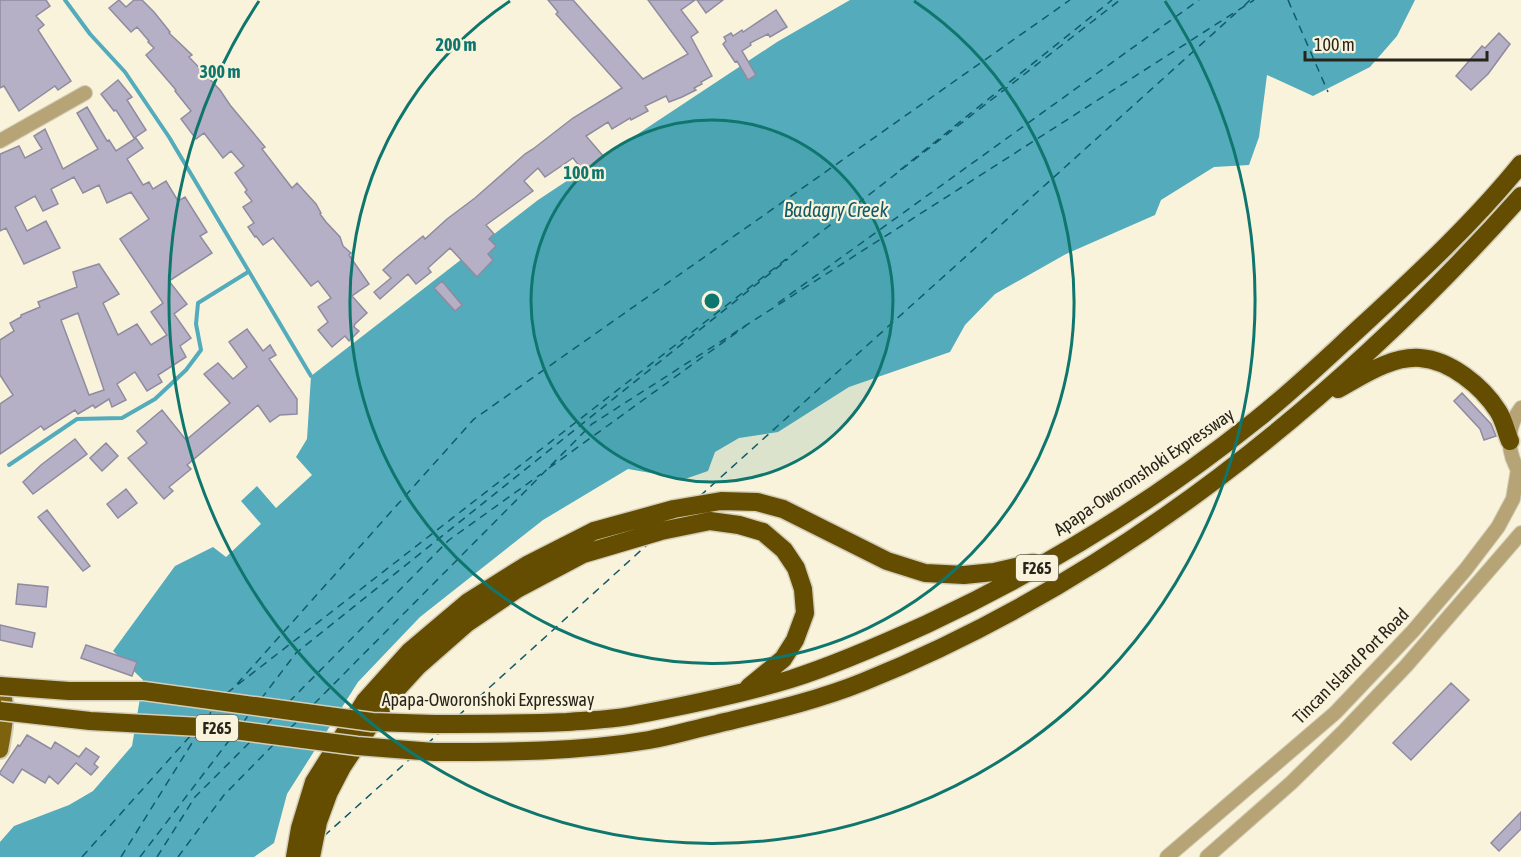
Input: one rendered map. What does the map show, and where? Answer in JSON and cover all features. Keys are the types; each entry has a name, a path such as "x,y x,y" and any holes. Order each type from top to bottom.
{"highway":[{"name":"Apapa-Oworonshoki Expressway","path":"0,686 69,691 144,691 372,722 536,724 628,717 792,678 882,645 964,606 1055,558 1123,516 1208,457 1265,413 1405,286 1521,164"},
{"name":"F265","path":"0,711 90,721 219,728 357,746 434,752 511,752 578,749 650,740 801,703 861,682 929,653 989,623 1128,542 1201,490 1308,406 1382,340 1465,259 1521,196"},
{"path":"1308,406 1370,372 1395,362 1419,358 1444,364 1463,375 1487,397 1499,412 1510,441"},
{"path":"295,857 300,828 314,782 365,701 410,651 468,602 527,565 594,531 674,508 721,501 757,502 783,509 887,561 925,573 964,575 994,572 1055,558"},
{"path":"311,857 318,822 329,792 342,767 386,701 418,666 467,623 517,589 583,554 661,531 710,521 739,525 764,532 784,550 796,568 803,589 805,613 795,640 783,659 745,691"}],"main road":[{"name":"Apapa-Oworonshoki Expressway","path":"0,686 4,694 5,711 0,750"}],"street":[{"path":"0,141 85,93"},
{"path":"1519,472 1513,460 1510,441 1513,421 1521,408"},
{"name":"Tincan Island Port Road","path":"1167,857 1335,712 1413,630 1498,528 1513,499 1519,472"},
{"name":"Tincan Island Port Road","path":"1207,857 1291,783 1343,732 1406,666 1521,533"}],"water":[{"name":"Badagry Creek","path":"850,0 1415,0 1397,36 1370,67 1313,96 1267,75 1259,137 1249,165 1214,167 1161,200 1155,215 1066,254 995,294 965,325 950,352 849,387 778,432 739,438 715,452 708,471 685,479 628,469 543,520 420,617 358,682 287,794 274,843 254,857 0,857 0,842 14,826 69,805 93,791 132,746 143,680 113,651 175,566 213,547 226,557 261,524 241,501 257,486 276,508 312,475 296,457 307,439 311,376 538,200 777,42"}],"building":[{"path":"0,0 46,0 50,6 36,16 44,25 38,30 71,81 58,90 55,86 19,111 4,86 0,88"},
{"path":"119,0 126,7 134,0 142,0 154,12 169,33 192,55 189,57 220,90 265,147 262,149 292,188 297,183 316,204 320,214 340,237 343,246 351,253 349,255 369,284 352,296 367,313 355,324 354,327 359,331 349,341 345,336 332,347 318,330 328,322 318,307 331,298 318,281 311,286 273,238 263,245 248,227 254,223 243,207 252,201 235,173 244,166 231,151 223,158 204,133 196,139 181,119 191,111 146,55 154,48 137,27 131,32 109,8"},
{"path":"548,0 573,0 643,79 688,54 648,0 695,0 681,10 698,32 691,37 712,76 694,88 696,90 682,97 669,102 666,96 645,106 648,111 631,120 630,118 612,129 608,122 586,136 604,157 593,167 595,170 587,176 573,158 545,177 538,168 524,181 533,191 486,225 494,234 489,239 496,246 488,254 493,260 477,277 450,248 428,268 431,272 416,284 408,274 380,299 374,292 391,278 383,270 395,259 423,236 425,239 525,154 573,118 622,88 556,14 558,12"},
{"path":"697,0 723,0 706,13"},
{"path":"776,10 787,27 770,37 768,34 750,43 751,45 742,51 756,75 748,80 737,61 735,62 723,44 726,41 724,37 731,33 733,36 742,30 743,32"},
{"path":"1499,33 1510,44 1488,74 1471,90 1456,76 1482,46 1485,48"},
{"path":"118,80 132,97 127,100 146,130 134,138 116,110 114,111 101,94"},
{"path":"87,107 107,141 109,140 116,151 136,138 143,148 127,159 143,185 149,182 153,189 166,181 178,201 185,197 207,232 200,236 212,253 169,281 187,304 174,314 191,338 180,346 186,357 158,375 162,382 147,391 135,372 117,384 126,400 112,407 109,399 95,408 93,405 78,414 75,410 44,430 41,426 0,454 0,404 13,395 0,375 0,340 14,331 10,323 21,315 40,307 38,302 77,287 73,272 99,264 119,294 103,303 118,335 137,324 151,345 167,335 151,312 163,303 120,239 149,219 131,192 107,203 99,185 83,193 74,177 51,189 58,204 43,211 35,196 15,207 27,231 46,221 60,248 24,264 6,228 0,231 0,154 19,146 25,158 42,149 34,136 45,129 63,169 98,149 77,113","holes":["78,313 104,390 89,395 61,320"]},
{"path":"442,281 462,305 455,311 434,288"},
{"path":"247,329 263,351 270,345 276,355 269,359 297,399 297,414 280,415 270,422 258,405 187,465 191,469 169,487 173,491 164,499 128,458 147,443 137,431 162,410 186,440 230,403 204,374 218,363 233,379 247,367 229,342"},
{"path":"1462,393 1491,424 1496,436 1484,440 1480,429 1454,401"},
{"path":"75,439 87,454 33,494 23,482"},
{"path":"106,443 118,456 102,471 90,458"},
{"path":"126,489 137,503 118,518 107,504"},
{"path":"47,510 90,566 83,571 38,517"},
{"path":"18,584 48,587 46,607 16,604"},
{"path":"0,625 35,633 32,647 0,640"},
{"path":"86,645 137,662 132,676 81,658"},
{"path":"1451,683 1469,700 1411,760 1393,743"},
{"path":"27,735 51,749 55,742 79,757 86,748 99,757 94,764 98,767 91,775 76,763 58,784 49,776 45,783 22,769 13,783 0,772"},
{"path":"1521,812 1521,829 1499,851 1491,843"}],"waterway":[{"path":"65,0 90,34 125,72 169,137 311,376"},
{"path":"9,465 77,419 122,418 155,399 186,370 201,350 196,324 198,303 248,272"}],"ferry route":[{"path":"237,684 474,419 1070,0"},
{"path":"900,170 1112,0"},
{"path":"227,693 1120,0"},
{"path":"778,303 1199,0"},
{"path":"1244,6 1250,0"},
{"path":"314,704 592,424 1254,0"},
{"path":"1288,0 1328,92"},
{"path":"700,496 1236,13"},
{"path":"261,699 296,653 788,259"},
{"path":"549,468 747,325"},
{"path":"289,702 449,540 541,474"},
{"path":"458,716 648,544"},
{"path":"207,719 212,710"},
{"path":"243,723 249,714"},
{"path":"266,725 273,718"},
{"path":"290,728 298,721"},
{"path":"427,744 439,733"},
{"path":"82,857 191,735"},
{"path":"121,857 197,735"},
{"path":"140,857 231,738"},
{"path":"157,857 195,797 250,742"},
{"path":"178,857 224,795 274,744"},
{"path":"324,836 410,759"}]}
